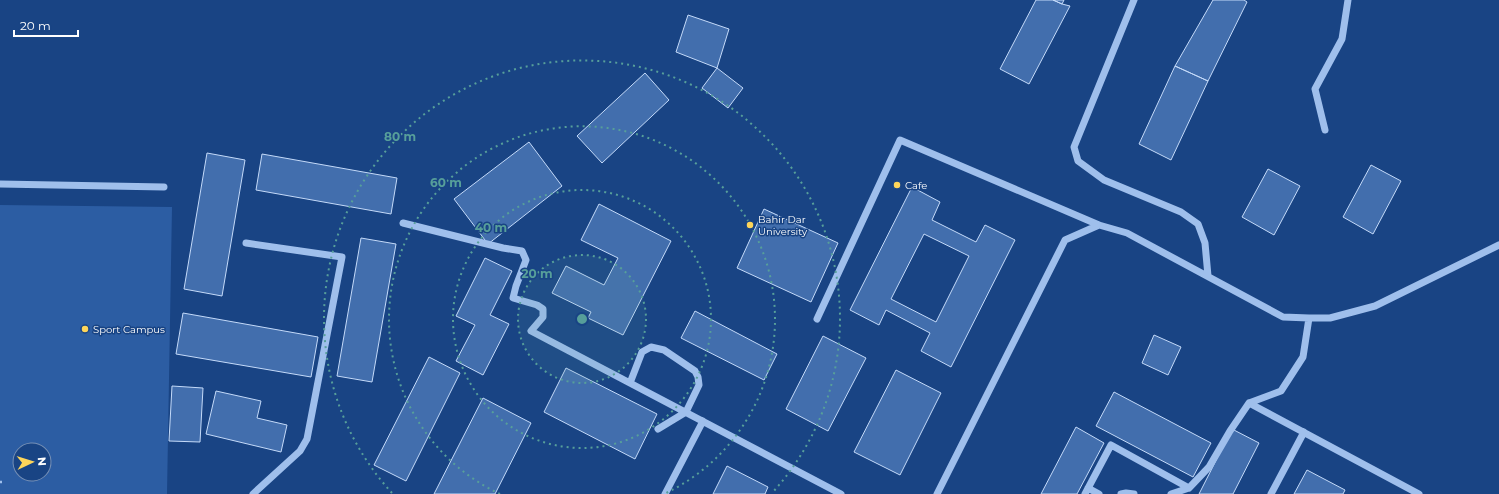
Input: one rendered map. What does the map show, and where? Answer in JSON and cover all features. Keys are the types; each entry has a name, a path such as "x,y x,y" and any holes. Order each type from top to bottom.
{"lane":[{"path":"1134,0 1074,147 1078,161 1104,180 1182,212 1198,224 1205,243 1208,276"},
{"path":"1325,130 1315,89 1342,39 1348,0"},
{"path":"817,319 900,140 1099,225 1127,233 1283,317 1330,318 1375,306 1499,245"},
{"path":"0,184 164,187"},
{"path":"403,223 502,248 522,251 526,260 513,298 537,305 542,309 543,317 531,331 841,494"},
{"path":"937,494 1065,240 1099,225"},
{"path":"246,242 342,257 307,439 300,452 253,494"},
{"path":"1171,494 1189,488 1209,467 1230,431 1249,403 1281,391 1303,357 1309,318"},
{"path":"630,383 642,352 651,347 664,350 695,371 698,377 699,385 686,412 658,428"},
{"path":"1249,403 1419,494"},
{"path":"664,494 703,421"},
{"path":"1271,494 1304,432"},
{"path":"1099,494 1087,491 1111,445 1189,488"},
{"path":"1121,494 1134,494"}],"shaded area":[{"name":"Sport Campus","path":"0,205 172,207 167,494 0,494"}],"building":[{"path":"1036,0 1053,0 1070,6 1029,84 1000,69"},
{"path":"1053,0 1064,0 1062,4"},
{"path":"1213,0 1244,0 1247,2 1208,81 1175,66"},
{"path":"688,15 729,29 717,68 676,52"},
{"path":"1175,66 1208,81 1171,160 1139,144"},
{"path":"717,68 743,88 728,108 702,88"},
{"path":"645,73 669,100 602,163 577,136"},
{"path":"529,142 562,186 488,244 454,199"},
{"path":"207,153 245,160 222,296 184,289"},
{"path":"262,154 397,178 391,214 256,190"},
{"path":"1371,165 1401,181 1373,234 1343,217"},
{"path":"1268,169 1300,186 1274,235 1242,217"},
{"path":"912,187 940,202 932,220 976,242 985,225 1015,240 951,367 921,351 930,333 886,310 879,325 850,310","holes":["924,234 969,256 936,322 891,299"]},
{"path":"599,204 671,241 623,335 588,318 591,312 552,293 566,266 604,285 618,258 581,240"},
{"path":"764,209 838,243 811,302 737,268"},
{"path":"361,238 396,244 372,382 337,376"},
{"path":"485,258 512,271 490,315 509,324 483,375 456,361 475,325 456,316"},
{"path":"695,311 777,354 764,380 681,338"},
{"path":"183,313 318,337 311,377 176,354"},
{"path":"1154,335 1181,347 1168,375 1142,363"},
{"path":"823,336 866,358 828,431 786,409"},
{"path":"429,357 460,373 406,481 374,465"},
{"path":"566,368 657,414 635,459 544,412"},
{"path":"896,370 941,393 900,475 854,452"},
{"path":"172,386 203,388 200,442 169,441"},
{"path":"216,391 261,401 257,418 287,425 281,452 206,434"},
{"path":"1114,392 1211,443 1193,477 1096,426"},
{"path":"483,398 531,423 495,494 434,494"},
{"path":"1076,427 1104,443 1077,494 1041,494"},
{"path":"1232,429 1259,443 1233,494 1199,494"},
{"path":"727,466 768,487 765,494 713,494"},
{"path":"1307,470 1345,490 1343,494 1294,494"}],"place":[{"name":"Cafe","path":"897,185"},
{"name":"Bahir Dar University","path":"750,225"},
{"name":"Sport Campus","path":"85,329"}]}
